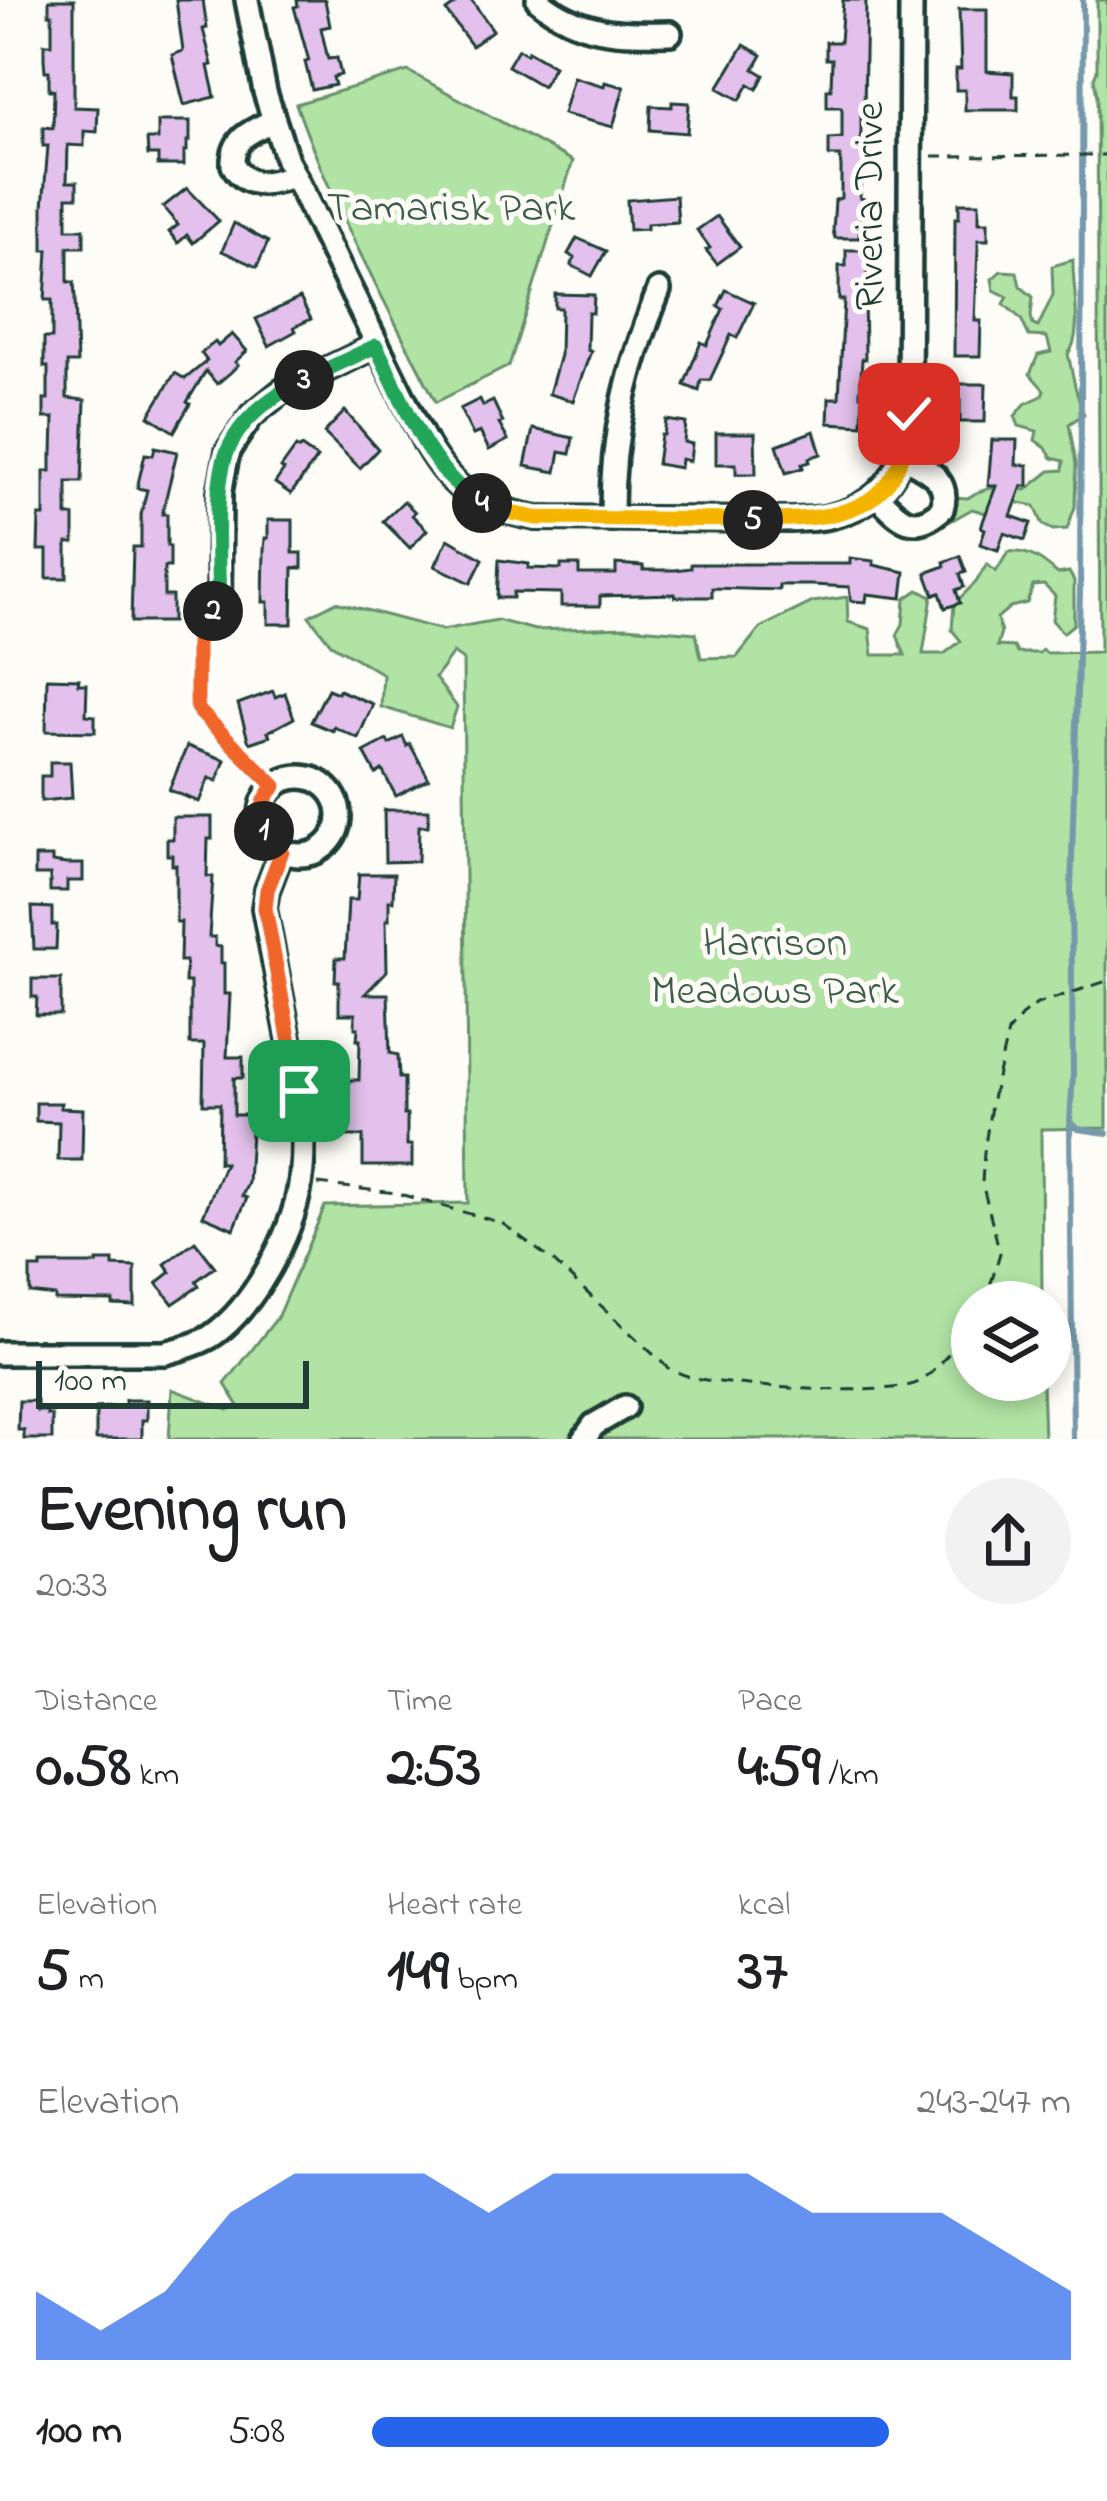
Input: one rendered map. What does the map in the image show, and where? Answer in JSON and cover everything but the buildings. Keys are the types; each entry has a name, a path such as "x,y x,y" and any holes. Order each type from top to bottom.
{"street":[{"path":"247,0 273,121 293,176 439,466 474,499 497,510 536,518 827,518 883,487 897,516 915,524 942,509 944,489 939,478 904,457"},
{"path":"538,0 579,26 605,32 670,33"},
{"name":"Riveria Drive","path":"883,487 904,457 909,414 911,0"},
{"path":"273,121 239,140 233,165 253,183 293,176"},
{"path":"612,519 617,435 626,386 659,290"},
{"path":"219,617 220,493 227,451 252,415 282,391 376,346"},
{"path":"311,779 332,794 339,818 329,842 307,854 282,851 272,843 261,820 266,796 275,786 286,780 311,779"},
{"path":"0,1353 166,1353 190,1346 211,1336 239,1311 271,1264 290,1224 301,1183 299,1091 265,908 282,851"},
{"path":"584,1439 594,1425 626,1406"}],"path":[{"path":"932,156 1105,155"},
{"path":"219,617 197,611 197,706 275,786"},
{"path":"992,1281 1000,1253 982,1183 983,1152 1008,1032 1037,1004 1107,981"},
{"path":"301,1183 396,1193 502,1223 554,1262 668,1368 691,1377 780,1386 898,1389 933,1372 951,1347"}],"green space":[{"name":"Harrison Meadows Park","path":"1097,0 1107,0 1107,1128 1041,1129 1042,1281 951,1281 951,1401 1043,1401 1044,1439 169,1439 172,1389 228,1410 239,1406 225,1384 277,1318 325,1206 468,1203 463,660 453,653 435,678 457,707 450,728 381,707 383,674 331,644 309,616 336,602 442,630 497,620 535,630 626,627 696,633 701,658 737,657 760,628 813,602 847,597 848,622 870,629 873,655 905,655 897,635 905,599 918,590 932,596 923,654 944,654 961,641 952,630 954,604 987,564 996,572 1008,552 1016,552 1035,557 1058,574 1069,572 1074,581 1074,624 1063,633 1052,620 1055,596 1044,585 1033,586 1027,603 1010,607 997,618 1001,633 997,646 1014,647 1017,653 1100,652"},
{"name":"Tamarisk Park","path":"408,71 573,161 509,366 436,402 343,218 296,104"},
{"path":"1073,260 1076,323 1068,354 1084,414 1069,424 1076,464 1075,507 1067,529 1043,525 1035,506 1005,500 986,513 972,509 949,522 946,509 953,497 968,498 996,488 1026,490 1050,471 1063,470 1064,461 1052,458 1035,440 1037,431 1019,426 1015,416 1025,404 1042,396 1044,390 1030,374 1038,355 1051,352 1047,337 1029,336 1021,319 1004,304 1008,297 994,290 992,279 1001,271 1017,272 1020,286 1033,297 1031,316 1038,327 1053,295 1052,266"}],"waterway":[{"path":"1083,0 1080,592 1070,1121 1078,1129 1107,1133"},
{"path":"1070,1125 1073,1439"}],"route":[{"path":"299,1091 266,928 267,890 282,851 265,833 261,820 266,796 275,786 197,706 197,611 219,611 220,493 227,451 252,415 282,391 376,346 439,466 474,499 497,510 536,518 790,520 827,518 877,495 904,457 909,414"}]}
